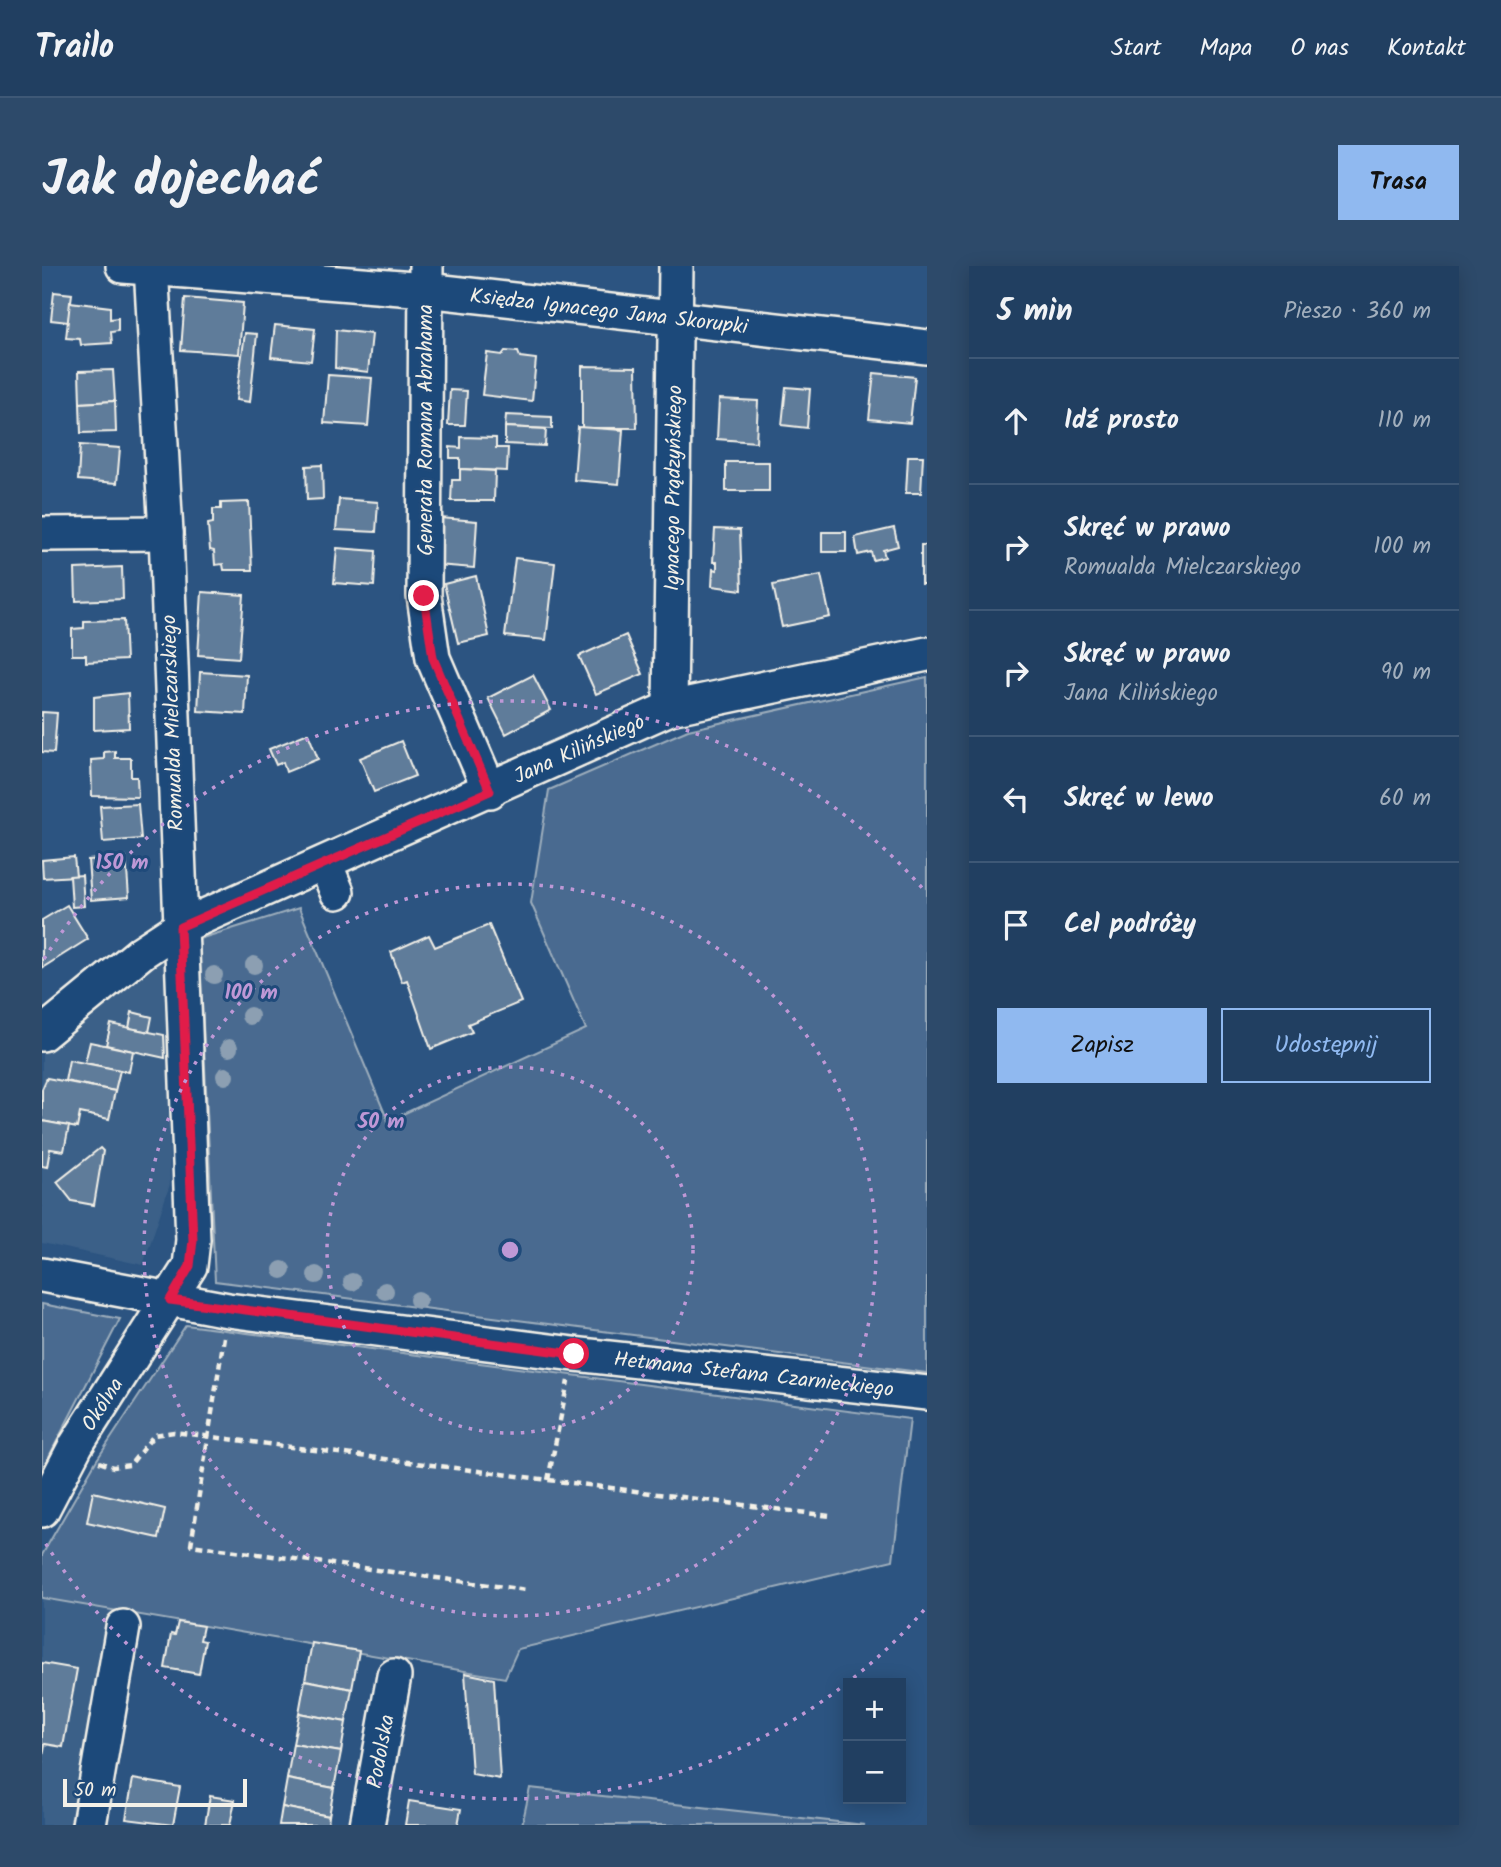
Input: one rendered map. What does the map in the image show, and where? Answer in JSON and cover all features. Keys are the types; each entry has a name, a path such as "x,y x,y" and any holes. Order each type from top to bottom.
{"street":[{"name":"Ignacego Prądzyńskiego","path":"670,708 677,266"},
{"name":"Księdza Ignacego Jana Skorupki","path":"142,267 426,278 676,319 927,347"},
{"name":"Romualda Mielczarskiego","path":"142,267 166,533 193,1240 190,1266 170,1300"},
{"name":"Generała Romana Abrahama","path":"426,278 424,596 433,658 490,791"},
{"path":"42,534 166,533"},
{"name":"Jana Kilińskiego","path":"42,1034 142,952 180,927 331,878 464,818 490,791 670,708 927,654"},
{"name":"Hetmana Stefana Czarnieckiego","path":"42,1275 170,1300 574,1354 927,1393"},
{"name":"Okólna","path":"42,1510 76,1445 170,1300"},
{"path":"89,1825 123,1627"},
{"name":"Podolska","path":"367,1825 394,1676"}],"path":[{"path":"225,1329 191,1545 526,1590"},
{"path":"548,1480 569,1375"},
{"path":"96,1461 113,1467 130,1465 154,1435 174,1432 830,1516"}],"shaded area":[{"path":"927,677 927,1373 215,1281 199,939 299,908 388,1121 586,1029 531,903 549,790 688,730"},
{"path":"166,957 170,1184 143,1265 42,1243 42,1054"},
{"path":"42,1304 120,1319 42,1470"},
{"path":"186,1325 910,1419 893,1560 518,1649 505,1678 42,1598 42,1555 96,1461"},
{"path":"42,1598 124,1612 81,1825 42,1825"},
{"path":"530,1788 865,1825 522,1825"}],"building":[{"path":"54,292 72,294 68,322 51,320"},
{"path":"185,298 243,303 239,354 181,350"},
{"path":"70,302 110,307 110,319 118,318 118,331 111,332 112,343 81,345 80,339 66,338"},
{"path":"275,325 315,329 311,361 271,357"},
{"path":"336,330 372,334 368,372 335,368"},
{"path":"245,333 257,334 250,402 236,400"},
{"path":"505,351 518,352 520,357 536,359 532,401 482,395 487,353 502,355"},
{"path":"582,366 636,367 637,428 582,428"},
{"path":"113,370 115,401 80,403 79,371"},
{"path":"874,373 915,377 910,423 869,419"},
{"path":"328,375 372,378 368,426 324,423"},
{"path":"786,387 810,389 807,428 782,425"},
{"path":"450,390 467,391 465,425 448,425"},
{"path":"719,399 758,401 756,442 717,439"},
{"path":"115,401 116,432 81,433 80,403"},
{"path":"506,415 552,417 552,429 505,427"},
{"path":"505,427 546,429 545,446 505,444"},
{"path":"578,427 623,430 619,484 574,480"},
{"path":"461,437 496,438 496,448 508,448 507,471 460,469 460,458 450,458 450,447 461,448"},
{"path":"80,445 120,448 117,483 78,480"},
{"path":"908,456 923,456 921,493 906,493"},
{"path":"726,462 769,462 769,491 726,491"},
{"path":"322,465 323,499 307,500 306,466"},
{"path":"460,469 495,471 494,501 451,501 452,480 460,480"},
{"path":"339,499 378,502 376,532 336,530"},
{"path":"249,502 252,570 224,570 223,564 215,565 214,551 210,550 208,524 213,523 213,509 221,509 221,503"},
{"path":"440,518 477,521 474,568 437,565"},
{"path":"894,528 898,546 883,550 885,557 873,560 871,552 858,555 855,537"},
{"path":"715,529 740,530 742,590 712,586 713,569 717,570 717,562 713,562"},
{"path":"822,532 846,532 846,552 822,552"},
{"path":"921,545 927,545 927,584 921,584"},
{"path":"337,548 376,551 374,586 334,583"},
{"path":"515,558 555,563 546,640 505,636"},
{"path":"122,567 123,599 76,601 75,569"},
{"path":"821,575 830,617 782,627 773,585"},
{"path":"476,576 489,636 458,643 444,584"},
{"path":"202,592 244,595 239,658 198,655"},
{"path":"124,620 126,660 86,662 86,655 72,655 72,629 84,628 84,621"},
{"path":"626,635 643,674 596,694 579,656"},
{"path":"200,672 247,675 245,714 198,711"},
{"path":"533,675 551,710 506,734 488,698"},
{"path":"128,693 129,728 94,730 94,697"},
{"path":"42,712 57,713 54,753 42,752"},
{"path":"308,733 318,759 286,772 283,762 276,765 269,749"},
{"path":"401,741 415,776 374,792 360,758"},
{"path":"115,751 115,758 131,758 131,777 137,777 138,797 92,796 91,760 104,759 104,752"},
{"path":"138,804 141,839 103,842 100,806"},
{"path":"74,857 76,876 43,878 42,860"},
{"path":"126,857 129,897 91,900 88,860"},
{"path":"82,875 84,906 72,907 70,876"},
{"path":"67,905 88,939 42,968 42,920"},
{"path":"489,925 521,1002 468,1024 472,1032 431,1049 407,980 402,982 391,952 429,935 435,947"},
{"path":"132,1012 152,1017 149,1032 129,1028"},
{"path":"111,1024 164,1035 165,1058 106,1045"},
{"path":"90,1042 133,1051 129,1072 85,1063"},
{"path":"69,1060 120,1070 115,1091 65,1081"},
{"path":"47,1078 115,1091 109,1119 80,1113 77,1128 42,1121 42,1089"},
{"path":"42,1121 69,1126 64,1151 50,1149 47,1167 42,1166"},
{"path":"100,1148 103,1151 94,1205 72,1201 57,1182"},
{"path":"93,1492 165,1509 159,1538 87,1522"},
{"path":"178,1622 203,1626 200,1640 205,1641 199,1674 165,1668 171,1634 175,1635"},
{"path":"312,1643 359,1651 352,1689 305,1680"},
{"path":"42,1663 77,1669 63,1747 45,1744 42,1763"},
{"path":"465,1673 494,1679 500,1779 472,1774"},
{"path":"305,1680 352,1689 346,1722 299,1713"},
{"path":"299,1713 346,1722 341,1752 293,1744"},
{"path":"293,1744 341,1752 334,1788 287,1779"},
{"path":"133,1779 180,1787 173,1825 126,1819"},
{"path":"287,1779 334,1788 329,1816 282,1807"},
{"path":"210,1796 235,1800 230,1825 205,1825"},
{"path":"409,1801 461,1809 458,1825 405,1825"},
{"path":"282,1807 329,1816 328,1825 279,1825"}],"route":[{"path":"424,596 433,658 490,791 180,927 193,1240 190,1266 170,1300 228,1310 574,1354"}]}
